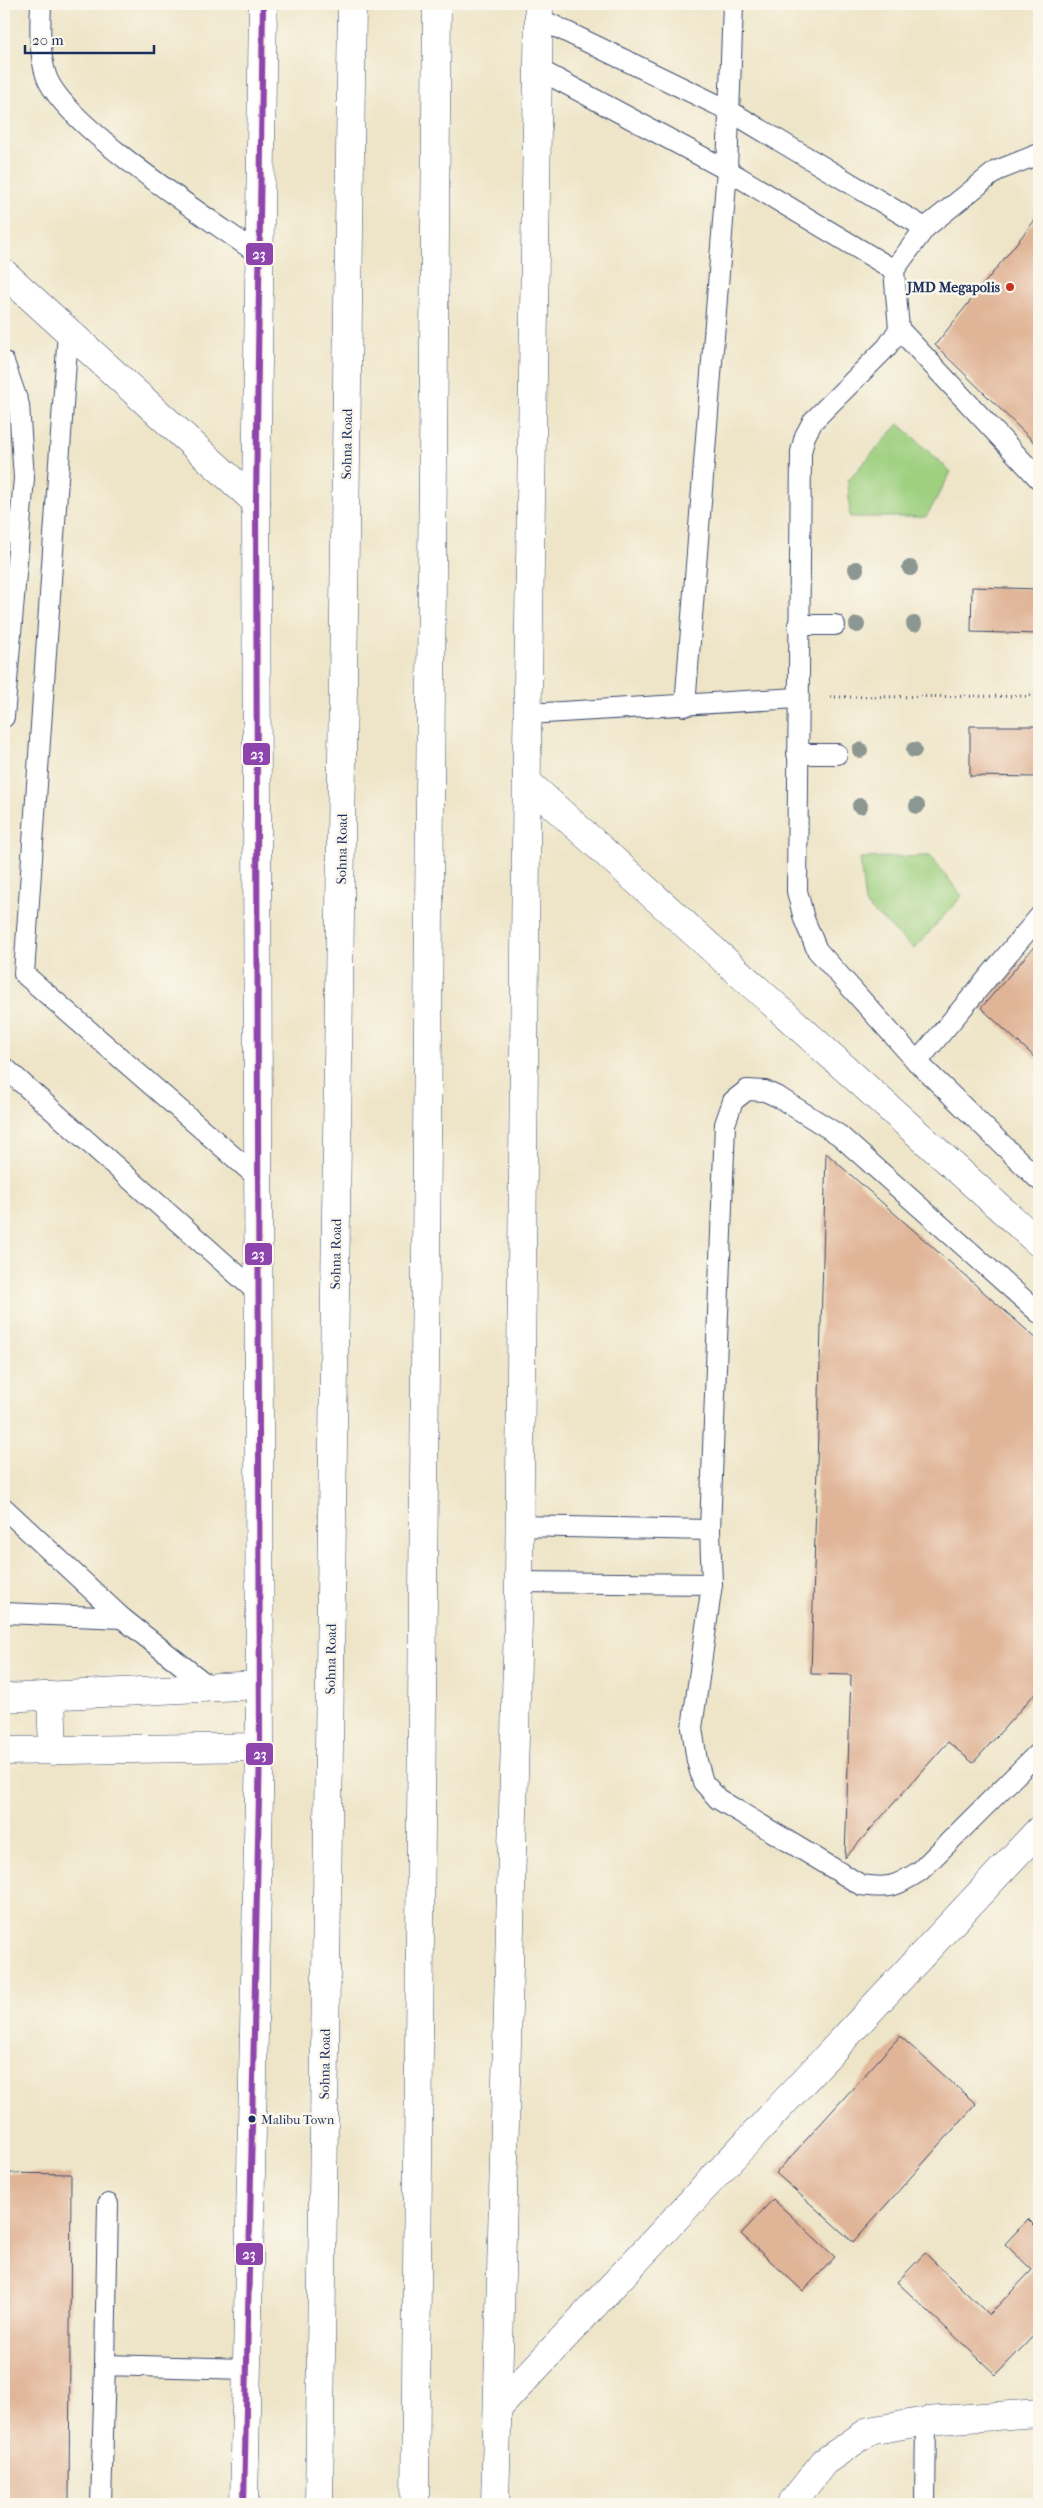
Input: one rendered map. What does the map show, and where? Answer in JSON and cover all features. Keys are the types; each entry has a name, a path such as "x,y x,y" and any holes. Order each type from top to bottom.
{"main road":[{"path":"244,2504 260,1747 256,502 263,4"},
{"name":"Sohna Road","path":"319,2504 352,4"},
{"path":"414,2504 437,4"},
{"path":"495,2504 519,1582 527,782 540,70 539,11"},
{"path":"4,273 256,502"},
{"path":"527,782 1039,1243"},
{"path":"4,1698 212,1690 260,1685"},
{"path":"51,1696 53,1751"},
{"path":"4,1751 260,1747"},
{"path":"498,2408 1039,1830"},
{"path":"790,2504 824,2462 869,2430 926,2421 1039,2413"}],"lane":[{"path":"41,4 40,28 46,76 66,106 115,151 260,255"},
{"path":"685,706 727,170 728,110 734,4"},
{"path":"539,11 728,110 925,228"},
{"path":"540,70 727,170 894,270"},
{"path":"1039,154 996,171 925,228 894,270 899,329 1039,479"},
{"path":"899,329 887,347 813,421 805,436 801,452 797,698 797,891 804,919 817,950 917,1062 1039,1180"},
{"path":"68,332 24,974 258,1178"},
{"path":"4,362 19,405 24,478 4,717"},
{"path":"798,625 835,625"},
{"path":"528,714 797,698"},
{"path":"797,754 837,754"},
{"path":"917,1062 1039,917"},
{"path":"4,1068 259,1294"},
{"path":"1039,1313 839,1135 780,1098 765,1091 747,1090 733,1101 725,1124 710,1530 712,1584 692,1728 697,1761 703,1782 718,1799 861,1885 886,1889 903,1882 920,1871 1039,1752"},
{"path":"4,1508 122,1618 212,1690"},
{"path":"519,1526 710,1530"},
{"path":"519,1582 712,1584"},
{"path":"4,1613 122,1618"},
{"path":"101,2504 108,2204"},
{"path":"105,2365 246,2368"},
{"path":"925,2504 926,2421"}],"path":[{"path":"797,698 1039,696"}],"green space":[{"path":"899,424 951,472 926,517 850,517 848,480"},
{"path":"930,856 962,896 914,949 865,904 860,858"}],"building":[{"name":"JMD Megapolis","path":"1039,215 1039,447 935,345"},
{"path":"972,587 1039,589 1039,634 971,632"},
{"path":"970,726 1039,726 1039,777 970,776"},
{"path":"1039,941 1039,1061 981,1008"},
{"path":"826,1153 1039,1341 1039,1689 973,1763 948,1742 845,1858 851,1675 811,1674"},
{"path":"900,2036 976,2104 853,2242 776,2173"},
{"path":"4,2173 71,2174 69,2504 4,2504"},
{"path":"773,2199 835,2257 803,2291 741,2234"},
{"path":"1028,2219 1039,2230 1039,2330 996,2375 897,2282 925,2253 989,2315 1032,2270 1005,2244"}],"transit line":[{"name":"23","path":"244,2504 260,1747 256,502 263,4"}],"place":[{"name":"JMD Megapolis","path":"1010,287"},
{"name":"Malibu Town","path":"252,2119"}]}
